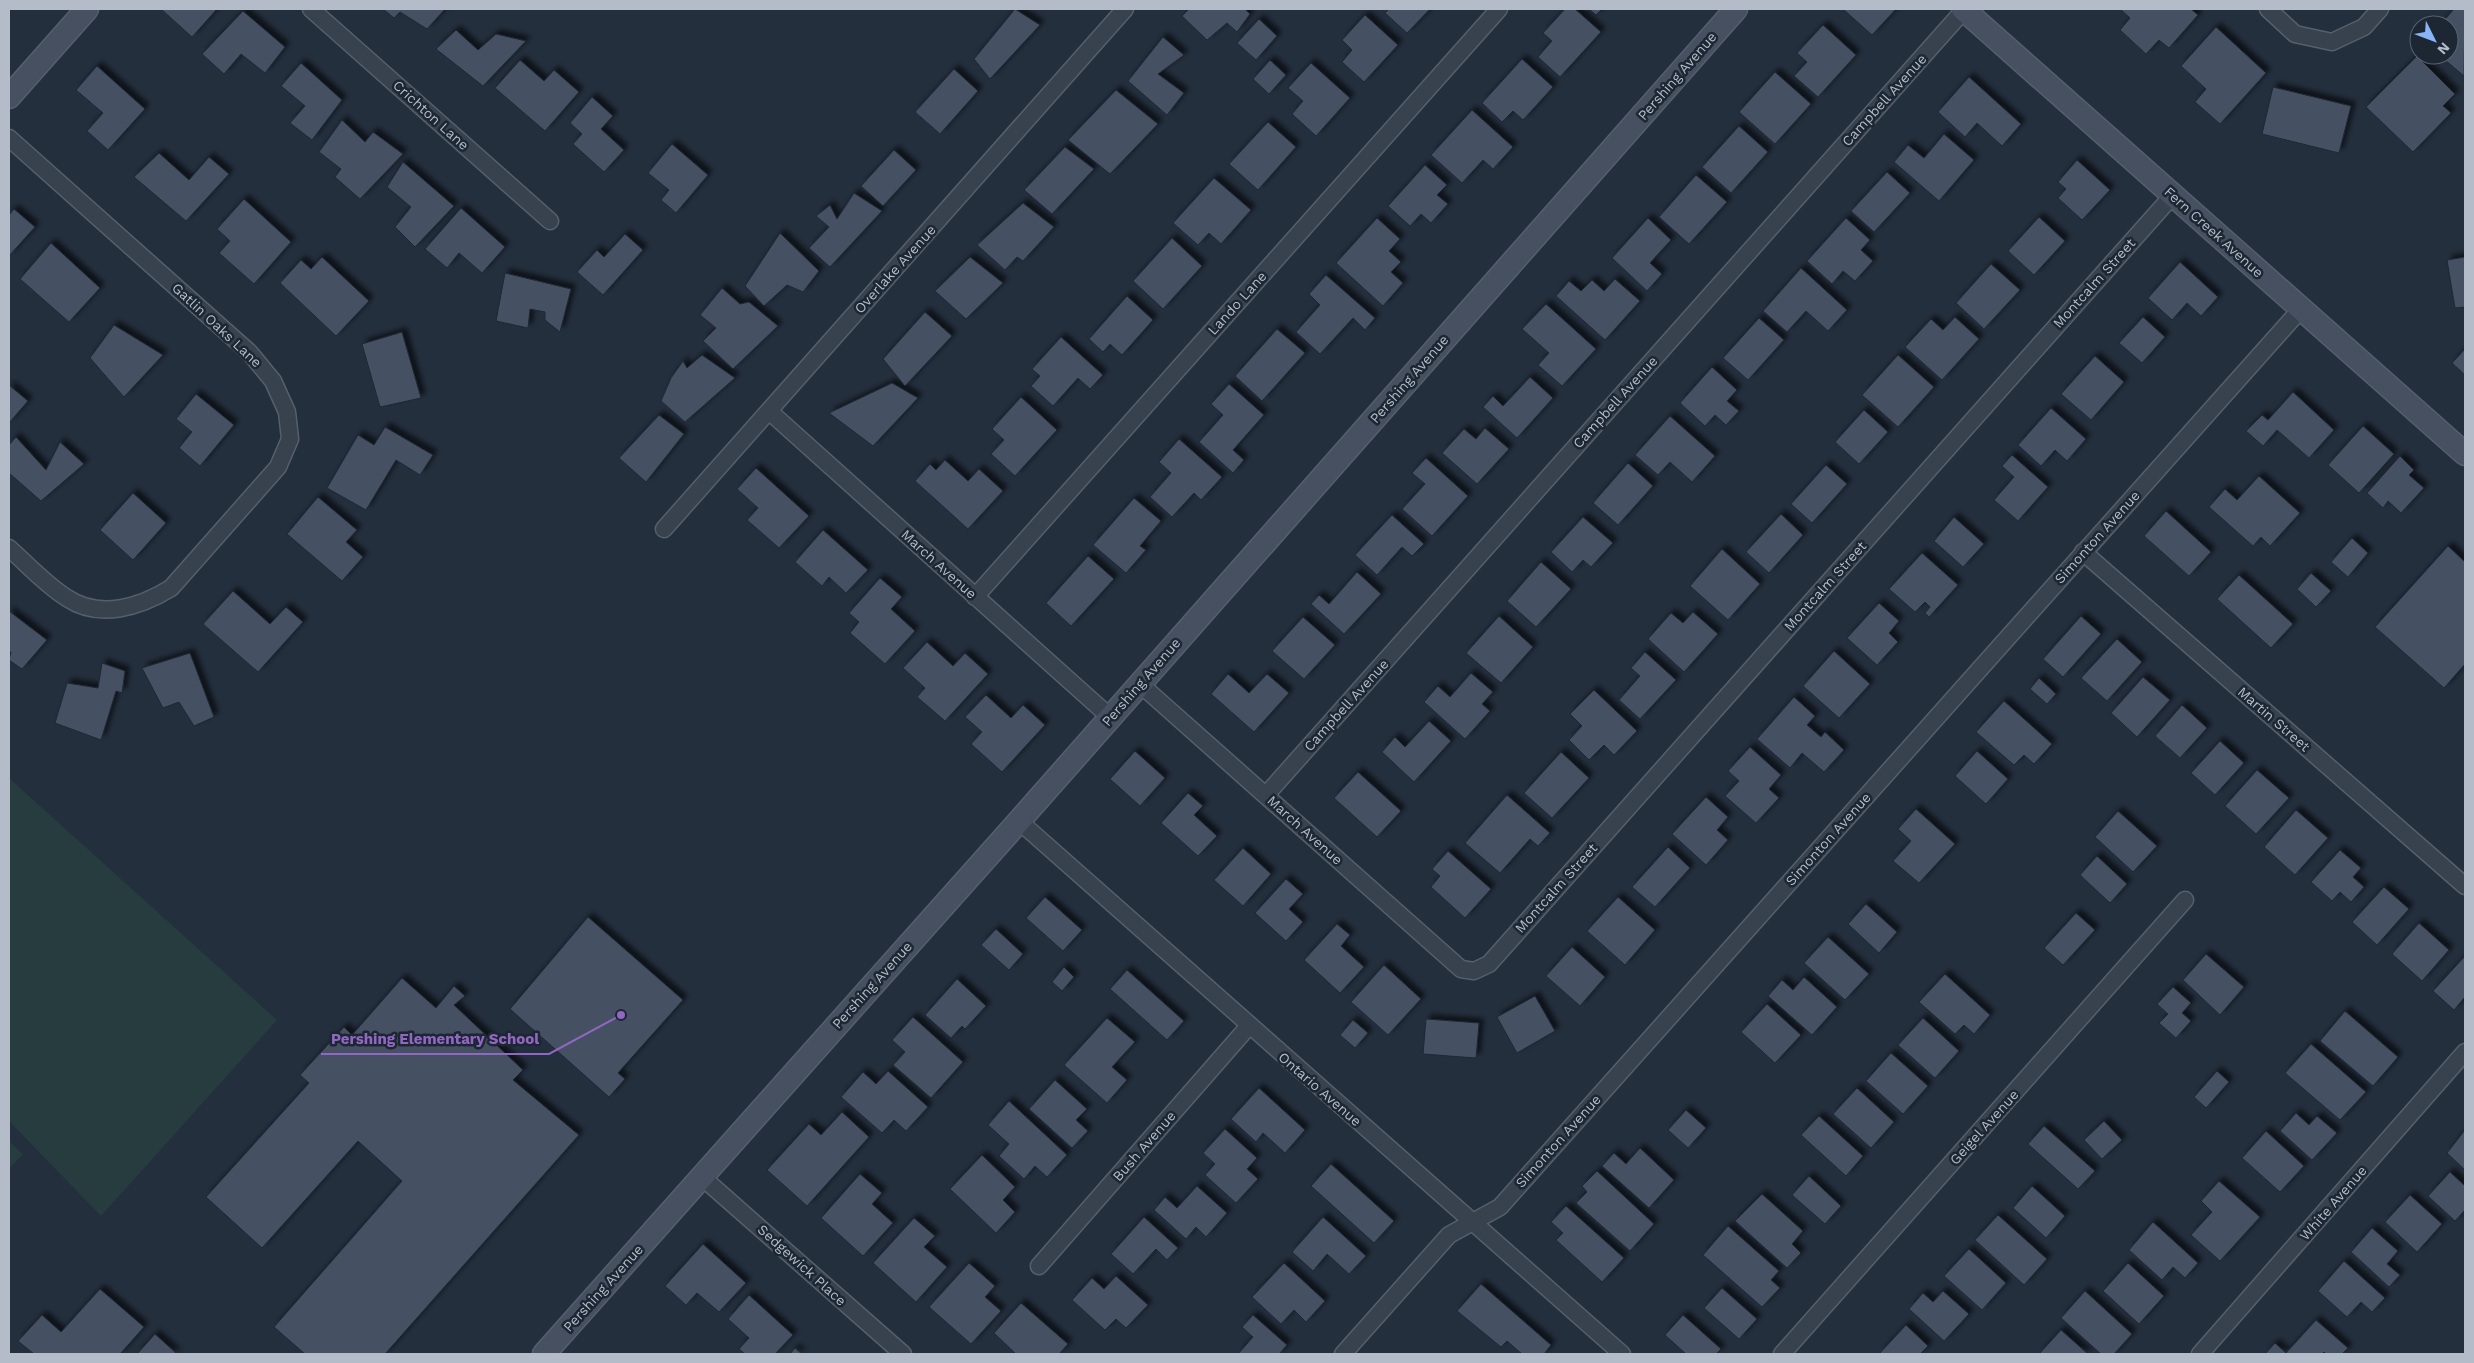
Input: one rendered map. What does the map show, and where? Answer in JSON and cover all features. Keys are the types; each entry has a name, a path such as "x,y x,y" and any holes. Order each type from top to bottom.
{"street":[{"path":"9,97 87,9"},
{"name":"Crichton Lane","path":"311,9 550,221"},
{"name":"Overlake Avenue","path":"664,529 1125,9"},
{"name":"Lando Lane","path":"975,597 1500,9"},
{"name":"Pershing Avenue","path":"544,1354 1019,821 1736,9"},
{"name":"Fern Creek Avenue","path":"1964,9 2465,454"},
{"name":"Campbell Avenue","path":"1266,795 1964,9"},
{"path":"2268,9 2295,34 2332,42 2364,27 2380,9"},
{"name":"Gatlin Oaks Lane","path":"9,138 250,353 273,381 287,412 290,439 278,467 171,588 149,602 122,609 91,608 67,599 9,548"},
{"name":"Montcalm Street","path":"1474,971 1489,964 2173,195"},
{"name":"Simonton Avenue","path":"1343,1354 1450,1235 1500,1207 2301,309"},
{"name":"March Avenue","path":"769,411 1110,717"},
{"name":"Martin Street","path":"2083,552 2465,886"},
{"name":"March Avenue","path":"1140,684 1461,969 1474,971"},
{"name":"Ontario Avenue","path":"1019,821 1248,1027 1622,1354"},
{"name":"Geigel Avenue","path":"1782,1354 2186,900"},
{"name":"Bush Avenue","path":"1039,1266 1248,1027"},
{"name":"White Avenue","path":"2200,1354 2465,1052"},
{"name":"Sedgewick Place","path":"702,1177 903,1354"}],"green space":[{"path":"9,778 277,1020 101,1216 9,1121"},
{"path":"9,1141 23,1154 9,1169"}],"building":[{"path":"161,9 217,9 192,37"},
{"path":"383,9 445,9 427,29 400,12 394,18"},
{"path":"1015,9 1040,25 990,79 974,59"},
{"path":"1189,9 1245,9 1250,14 1237,32 1227,23 1207,40 1182,16"},
{"path":"1389,9 1430,9 1407,33 1385,13"},
{"path":"1565,9 1575,9 1601,32 1560,77 1538,57 1552,41 1543,33"},
{"path":"1589,9 1602,9 1596,15"},
{"path":"1843,9 1896,9 1872,35"},
{"path":"2120,9 2191,9 2198,15 2169,48 2159,40 2146,54 2120,30 2130,18"},
{"path":"2454,9 2465,9 2464,76 2451,65 2459,65 2459,15 2449,15"},
{"path":"243,11 285,47 265,73 241,54 224,74 202,54"},
{"path":"1365,15 1398,45 1364,82 1342,62 1352,50 1342,40"},
{"path":"1259,19 1277,36 1256,60 1237,43"},
{"path":"1823,25 1856,55 1818,97 1794,76 1807,62 1797,53"},
{"path":"2216,27 2266,73 2220,124 2195,102 2206,89 2181,66"},
{"path":"456,30 478,50 496,34 526,41 483,86 436,49"},
{"path":"1163,37 1184,55 1158,74 1184,93 1167,115 1128,81"},
{"path":"1522,59 1553,87 1523,120 1513,111 1502,122 1482,103"},
{"path":"520,60 544,81 554,70 579,92 545,131 495,88"},
{"path":"1270,60 1286,75 1269,94 1253,79"},
{"path":"301,63 342,100 312,140 290,123 305,106 281,86"},
{"path":"1311,63 1350,98 1316,136 1292,114 1303,101 1288,88"},
{"path":"2409,64 2426,65 2455,94 2443,106 2451,113 2413,152 2366,107"},
{"path":"97,66 145,109 108,150 87,131 103,113 76,90"},
{"path":"954,69 978,91 940,134 915,112"},
{"path":"1775,72 1811,104 1775,144 1739,112"},
{"path":"1969,77 2021,124 2002,146 1977,123 1965,137 1938,112"},
{"path":"2273,87 2351,106 2339,153 2262,134"},
{"path":"1116,90 1158,124 1110,174 1068,140"},
{"path":"592,97 613,116 601,129 624,150 604,172 573,144 582,134 570,123"},
{"path":"1472,110 1513,147 1493,169 1483,160 1462,183 1431,155"},
{"path":"342,120 365,142 373,132 403,154 360,199 335,177 341,169 319,152"},
{"path":"1268,122 1296,147 1258,190 1229,164"},
{"path":"1739,126 1768,152 1731,193 1702,167"},
{"path":"1944,134 1974,160 1939,201 1894,162 1908,145 1924,158"},
{"path":"672,144 708,175 676,213 661,200 669,190 648,173"},
{"path":"1065,147 1094,169 1052,214 1024,190"},
{"path":"894,150 916,170 883,206 861,186"},
{"path":"159,153 189,180 209,157 229,174 186,221 134,177"},
{"path":"2077,160 2110,190 2082,220 2058,198 2066,189 2058,182"},
{"path":"403,162 454,206 415,247 395,227 411,207 387,187"},
{"path":"1425,165 1447,185 1437,195 1448,204 1431,223 1421,214 1410,226 1388,206"},
{"path":"1887,172 1910,193 1874,232 1851,211"},
{"path":"1696,175 1727,202 1689,244 1659,217"},
{"path":"1214,178 1251,210 1221,244 1209,233 1198,245 1173,223"},
{"path":"854,193 882,211 830,267 809,248 829,227 816,216 830,205 837,219"},
{"path":"244,199 291,242 254,284 219,253 230,241 217,229"},
{"path":"1023,203 1054,227 1023,261 1017,257 1005,270 977,245"},
{"path":"461,208 505,247 482,273 459,253 447,268 425,249"},
{"path":"14,209 35,227 9,256 9,215"},
{"path":"2039,217 2065,241 2034,275 2008,251"},
{"path":"1377,218 1400,239 1389,251 1401,262 1391,272 1403,283 1383,306 1336,263"},
{"path":"1648,218 1671,240 1650,263 1662,274 1647,291 1612,258"},
{"path":"1846,218 1870,240 1861,250 1873,261 1855,281 1843,271 1832,284 1807,261"},
{"path":"780,233 819,271 803,292 787,285 764,306 745,286"},
{"path":"625,234 643,250 603,295 577,272 597,250 604,257"},
{"path":"1172,238 1202,266 1163,309 1133,281"},
{"path":"51,243 100,288 69,322 20,279"},
{"path":"322,257 369,301 336,336 280,283 301,260 311,269"},
{"path":"970,257 1003,283 966,319 935,291"},
{"path":"2465,257 2465,307 2455,308 2447,260"},
{"path":"2180,262 2218,297 2201,316 2187,303 2172,320 2148,298"},
{"path":"1991,264 2020,290 1984,329 1956,303"},
{"path":"1801,268 1847,310 1828,331 1806,311 1787,332 1763,311"},
{"path":"505,273 571,289 560,332 545,320 545,312 530,309 528,328 496,321"},
{"path":"1326,275 1375,318 1365,330 1353,318 1320,354 1296,332 1320,305 1309,294"},
{"path":"1615,279 1640,301 1605,340 1556,296 1569,281 1581,291 1592,280 1604,291"},
{"path":"722,288 740,304 749,302 778,326 733,369 703,341 716,328 700,315"},
{"path":"1127,296 1153,320 1122,355 1110,344 1103,352 1089,339"},
{"path":"1546,304 1596,349 1562,386 1538,365 1549,353 1522,329"},
{"path":"925,312 952,336 905,386 883,359"},
{"path":"1955,317 1979,339 1942,380 1905,347 1931,319 1943,330"},
{"path":"2143,317 2165,337 2142,363 2119,343"},
{"path":"1759,318 1784,340 1748,380 1723,358"},
{"path":"114,325 163,355 124,397 90,358"},
{"path":"1277,329 1305,353 1262,401 1235,376"},
{"path":"402,332 421,398 380,407 362,344"},
{"path":"1061,337 1103,375 1090,389 1078,378 1053,406 1031,386 1040,376 1032,369"},
{"path":"2465,349 2465,375 2452,363"},
{"path":"702,355 735,378 685,422 661,401 671,378 683,361 687,368"},
{"path":"1898,355 1934,387 1898,427 1862,395"},
{"path":"2095,356 2124,382 2091,420 2061,394"},
{"path":"1712,367 1737,390 1727,401 1739,411 1726,425 1715,415 1705,426 1680,403"},
{"path":"1530,377 1553,398 1517,438 1483,407 1493,396 1503,406"},
{"path":"892,383 918,398 873,446 829,413"},
{"path":"1229,384 1264,415 1233,450 1244,460 1233,473 1199,442 1223,415 1211,404"},
{"path":"9,385 28,401 9,423"},
{"path":"2293,392 2334,430 2309,458 2277,430 2263,446 2246,431 2262,415 2268,420"},
{"path":"196,394 234,425 200,466 179,448 192,432 176,419"},
{"path":"1021,397 1057,430 1015,476 991,454 1004,440 992,429"},
{"path":"2051,408 2086,439 2067,461 2055,450 2041,466 2018,445"},
{"path":"1864,410 1888,432 1859,464 1835,442"},
{"path":"659,415 684,434 646,482 619,458"},
{"path":"1670,416 1715,456 1692,482 1670,462 1658,475 1635,455"},
{"path":"2363,426 2394,454 2359,493 2328,465"},
{"path":"385,427 433,455 420,475 396,460 366,510 327,488 358,435 374,445"},
{"path":"1485,428 1509,449 1477,484 1442,453 1464,429 1476,439"},
{"path":"16,437 46,470 60,442 84,464 41,501 9,473 9,445"},
{"path":"1179,439 1222,477 1201,500 1194,493 1172,517 1150,497 1171,473 1159,462"},
{"path":"2012,455 2048,487 2018,521 1994,500 2014,477 2002,466"},
{"path":"2400,456 2414,470 2409,475 2424,488 2401,513 2388,501 2383,508 2367,493"},
{"path":"1426,458 1468,496 1432,536 1402,509 1425,484 1412,473"},
{"path":"945,460 968,481 979,469 1003,491 968,529 915,481 930,464 936,470"},
{"path":"1628,463 1653,486 1618,525 1593,503"},
{"path":"1826,465 1847,484 1812,523 1791,504"},
{"path":"756,468 809,516 779,548 747,520 758,508 737,489"},
{"path":"2259,476 2300,513 2270,546 2261,537 2253,546 2209,507 2225,489 2237,500"},
{"path":"133,493 166,523 133,560 100,530"},
{"path":"318,497 357,530 346,542 363,557 342,581 287,534"},
{"path":"1134,498 1161,521 1140,546 1146,550 1126,573 1093,545"},
{"path":"2166,511 2211,552 2189,576 2144,536"},
{"path":"1781,514 1803,535 1769,573 1746,552"},
{"path":"1392,515 1424,544 1412,556 1402,547 1377,575 1355,555"},
{"path":"1583,517 1613,543 1591,567 1583,560 1572,572 1551,552"},
{"path":"1954,517 1984,544 1963,567 1934,541"},
{"path":"823,530 868,570 846,593 829,577 822,586 795,562"},
{"path":"2352,538 2368,553 2348,577 2331,562"},
{"path":"2448,546 2465,562 2465,664 2444,688 2375,627"},
{"path":"1722,549 1760,584 1728,620 1690,586"},
{"path":"1922,553 1958,585 1929,617 1925,613 1930,607 1925,602 1915,612 1889,589"},
{"path":"1088,556 1114,579 1071,626 1046,603"},
{"path":"1541,562 1571,589 1536,627 1507,601"},
{"path":"1357,572 1381,594 1344,634 1311,604 1319,595 1329,604"},
{"path":"2311,573 2331,591 2316,607 2297,589"},
{"path":"2239,575 2293,624 2271,648 2217,599"},
{"path":"880,578 902,597 891,609 915,631 885,664 850,633 859,622 849,613"},
{"path":"233,591 270,624 286,607 303,622 258,672 203,624"},
{"path":"1879,603 1899,621 1889,633 1898,642 1877,665 1847,638"},
{"path":"9,611 47,640 22,669 9,660 11,652 9,651"},
{"path":"1693,612 1718,634 1684,672 1648,639 1671,613 1683,623"},
{"path":"1499,616 1533,647 1501,683 1466,653"},
{"path":"2081,616 2101,634 2063,677 2043,659"},
{"path":"1303,617 1335,645 1304,679 1272,651"},
{"path":"2117,639 2142,662 2107,701 2081,678"},
{"path":"927,642 953,666 965,653 988,674 945,721 917,697 925,688 903,668"},
{"path":"1834,651 1870,684 1839,718 1803,686"},
{"path":"1645,652 1676,680 1640,719 1619,700 1640,676 1631,668"},
{"path":"190,653 214,717 194,726 179,702 163,708 142,668"},
{"path":"102,663 125,671 122,693 116,691 101,740 55,723 67,683 98,688"},
{"path":"1471,673 1493,692 1482,704 1490,711 1465,739 1424,702 1438,686 1450,697"},
{"path":"1228,674 1249,693 1267,674 1289,693 1254,732 1211,694"},
{"path":"2143,677 2170,700 2137,737 2111,713"},
{"path":"2039,678 2056,694 2047,704 2030,689"},
{"path":"1594,690 1637,731 1614,755 1604,745 1589,760 1569,740 1582,726 1570,714"},
{"path":"986,695 1011,718 1023,705 1045,725 1002,772 971,744 982,732 965,717"},
{"path":"1794,697 1815,716 1807,725 1821,737 1825,732 1844,750 1824,772 1802,753 1790,768 1757,739"},
{"path":"2004,701 2052,744 2034,764 2024,755 2014,765 1976,732"},
{"path":"2182,705 2207,728 2180,758 2155,736"},
{"path":"1429,721 1451,741 1414,782 1382,752 1395,737 1405,747"},
{"path":"2220,741 2244,763 2215,795 2191,773"},
{"path":"1750,747 1781,775 1769,789 1779,798 1756,823 1725,796 1739,781 1728,771"},
{"path":"1135,751 1165,778 1140,806 1110,779"},
{"path":"1977,751 2008,779 1986,804 1955,776"},
{"path":"1561,752 1589,778 1552,818 1524,793"},
{"path":"2257,770 2289,798 2256,834 2225,806"},
{"path":"1358,772 1401,811 1377,837 1334,798"},
{"path":"1188,793 1203,806 1194,815 1217,836 1198,856 1161,823"},
{"path":"1507,795 1550,833 1538,846 1530,839 1500,873 1465,843"},
{"path":"1706,797 1728,817 1717,830 1728,840 1706,865 1672,834"},
{"path":"1916,809 1955,844 1919,883 1893,861 1911,841 1898,829"},
{"path":"2296,810 2328,838 2295,875 2264,847"},
{"path":"2118,811 2157,846 2133,872 2095,837"},
{"path":"1668,847 1690,868 1655,907 1632,887"},
{"path":"1243,848 1271,874 1243,906 1214,880"},
{"path":"2340,850 2361,868 2353,877 2364,887 2351,902 2340,892 2332,901 2311,882"},
{"path":"1448,851 1491,889 1465,918 1431,887 1440,876 1432,869"},
{"path":"2097,856 2127,884 2110,903 2080,875"},
{"path":"1286,879 1303,894 1289,909 1303,922 1286,941 1255,913"},
{"path":"2384,887 2409,909 2377,945 2352,922"},
{"path":"1045,897 1082,930 1063,951 1026,918"},
{"path":"1618,897 1655,930 1625,965 1587,931"},
{"path":"1866,904 1897,932 1879,953 1848,924"},
{"path":"2076,913 2095,930 2063,965 2044,948"},
{"path":"588,917 683,1000 618,1073 625,1079 609,1097 510,1009"},
{"path":"2419,923 2449,950 2422,981 2392,954"},
{"path":"1337,924 1350,935 1341,946 1364,967 1340,993 1304,960"},
{"path":"996,929 1023,954 1009,970 981,945"},
{"path":"1828,937 1869,974 1845,1000 1804,963"},
{"path":"1572,947 1605,977 1580,1006 1546,976"},
{"path":"2206,954 2244,987 2220,1015 2183,980"},
{"path":"2465,956 2465,997 2454,1010 2433,991"},
{"path":"1384,965 1421,999 1388,1035 1351,1002"},
{"path":"1064,967 1074,977 1062,991 1052,982"},
{"path":"1127,970 1184,1021 1167,1040 1110,989"},
{"path":"1945,974 1990,1015 1974,1034 1964,1025 1955,1034 1919,1002"},
{"path":"1804,977 1837,1007 1812,1035 1768,996 1782,980 1793,990"},
{"path":"402,978 436,1008 454,986 465,996 454,1005 523,1070 513,1080 579,1135 385,1354 305,1354 274,1327 402,1181 358,1141 262,1248 206,1197 309,1083 300,1075 344,1027 352,1035"},
{"path":"957,979 986,1006 965,1029 962,1026 951,1038 925,1015"},
{"path":"2173,987 2191,1003 2182,1013 2191,1021 2176,1038 2159,1023 2168,1014 2157,1004"},
{"path":"1535,996 1555,1031 1517,1053 1497,1017"},
{"path":"1767,1004 1801,1035 1775,1063 1741,1032"},
{"path":"2345,1011 2398,1057 2373,1086 2320,1041"},
{"path":"913,1017 963,1062 931,1098 893,1065 905,1052 892,1040"},
{"path":"1107,1018 1135,1042 1112,1067 1127,1080 1107,1103 1064,1065"},
{"path":"1923,1018 1959,1051 1935,1078 1898,1045"},
{"path":"1426,1019 1479,1023 1476,1058 1423,1054"},
{"path":"1353,1020 1368,1033 1355,1048 1340,1035"},
{"path":"2311,1044 2366,1092 2340,1120 2285,1073"},
{"path":"1891,1053 1928,1086 1903,1114 1866,1081"},
{"path":"888,1071 928,1107 906,1131 894,1120 882,1133 841,1097 863,1072 876,1084"},
{"path":"2217,1071 2229,1082 2206,1108 2194,1097"},
{"path":"1055,1080 1087,1109 1076,1120 1088,1131 1072,1148 1029,1109"},
{"path":"1259,1088 1305,1130 1285,1153 1263,1133 1256,1142 1231,1119"},
{"path":"1857,1088 1894,1122 1871,1148 1833,1114"},
{"path":"1009,1101 1067,1155 1047,1177 1035,1166 1024,1179 999,1156 1009,1144 988,1125"},
{"path":"1686,1110 1706,1128 1688,1148 1668,1130"},
{"path":"842,1112 869,1137 807,1206 767,1170 809,1124 821,1135"},
{"path":"2296,1113 2309,1125 2317,1116 2337,1133 2312,1160 2280,1131"},
{"path":"1819,1116 1863,1156 1846,1176 1801,1135"},
{"path":"2104,1121 2122,1140 2102,1159 2084,1140"},
{"path":"2044,1126 2095,1171 2078,1189 2028,1144"},
{"path":"1225,1129 1257,1158 1247,1169 1258,1179 1236,1203 1205,1175 1215,1164 1203,1153"},
{"path":"2465,1130 2465,1170 2447,1153"},
{"path":"2266,1131 2304,1166 2280,1192 2242,1158"},
{"path":"1640,1148 1674,1180 1649,1208 1602,1166 1614,1153 1626,1164"},
{"path":"982,1155 1015,1187 1003,1200 1015,1212 996,1233 950,1189"},
{"path":"1331,1164 1394,1221 1374,1243 1311,1186"},
{"path":"1597,1171 1654,1224 1630,1251 1576,1203 1587,1192 1582,1186"},
{"path":"2450,1172 2465,1186 2465,1210 2455,1221 2428,1196"},
{"path":"860,1174 882,1193 872,1204 893,1223 863,1256 821,1218"},
{"path":"1809,1176 1841,1206 1825,1224 1792,1195"},
{"path":"2219,1181 2260,1217 2220,1261 2191,1235 2212,1212 2201,1201"},
{"path":"1197,1186 1227,1213 1206,1237 1196,1227 1186,1239 1154,1210 1165,1197 1177,1208"},
{"path":"2032,1186 2065,1216 2046,1238 2013,1208"},
{"path":"1762,1194 1803,1231 1792,1244 1801,1253 1787,1268 1735,1221"},
{"path":"2410,1195 2442,1224 2417,1252 2385,1222"},
{"path":"1566,1206 1624,1258 1602,1282 1556,1240 1563,1233 1551,1222"},
{"path":"1998,1215 2047,1259 2024,1285 1975,1240"},
{"path":"1144,1217 1178,1248 1167,1260 1156,1249 1133,1274 1111,1254"},
{"path":"1323,1217 1366,1256 1349,1274 1327,1254 1313,1271 1292,1252"},
{"path":"914,1218 935,1236 924,1247 947,1267 916,1302 873,1263"},
{"path":"2153,1222 2198,1263 2185,1278 2173,1267 2162,1280 2129,1250"},
{"path":"1728,1226 1779,1271 1771,1280 1780,1288 1762,1307 1703,1255"},
{"path":"2372,1228 2398,1251 2387,1264 2400,1275 2389,1287 2351,1252"},
{"path":"703,1244 746,1283 719,1312 697,1293 686,1305 665,1286"},
{"path":"1969,1249 2006,1283 1982,1310 1944,1276"},
{"path":"2344,1261 2385,1298 2372,1312 2361,1302 2347,1317 2318,1291"},
{"path":"969,1263 995,1286 985,1297 1001,1311 971,1344 929,1307"},
{"path":"1284,1263 1325,1301 1306,1322 1294,1310 1281,1324 1252,1297"},
{"path":"2128,1263 2164,1296 2139,1324 2103,1291"},
{"path":"1116,1276 1148,1305 1126,1328 1116,1319 1105,1330 1072,1300 1092,1278 1104,1289"},
{"path":"1481,1284 1551,1345 1544,1354 1522,1354 1507,1341 1501,1347 1457,1311"},
{"path":"1722,1288 1757,1319 1739,1339 1704,1308"},
{"path":"100,1289 144,1327 120,1354 34,1354 18,1341 42,1315 61,1332"},
{"path":"1943,1291 1969,1314 1944,1341 1909,1309 1923,1293 1933,1302"},
{"path":"2085,1291 2132,1334 2114,1354 2101,1354 2061,1318"},
{"path":"749,1295 793,1335 775,1354 745,1354 739,1349 749,1338 728,1319"},
{"path":"1021,1303 1068,1344 1059,1354 1016,1354 994,1333"},
{"path":"1253,1315 1287,1345 1279,1354 1238,1354 1253,1337 1242,1327"},
{"path":"1683,1315 1721,1349 1716,1354 1686,1354 1665,1335"},
{"path":"2316,1320 2348,1348 2342,1354 2326,1354 2324,1352 2322,1354 2265,1354 2275,1343 2286,1353"},
{"path":"1906,1325 1928,1346 1920,1354 1879,1354"},
{"path":"2061,1330 2088,1354 2039,1354"},
{"path":"155,1334 177,1354 137,1354"},
{"path":"795,1348 802,1354 790,1354"}],"place":[{"name":"Pershing Elementary School","path":"621,1015"}]}
